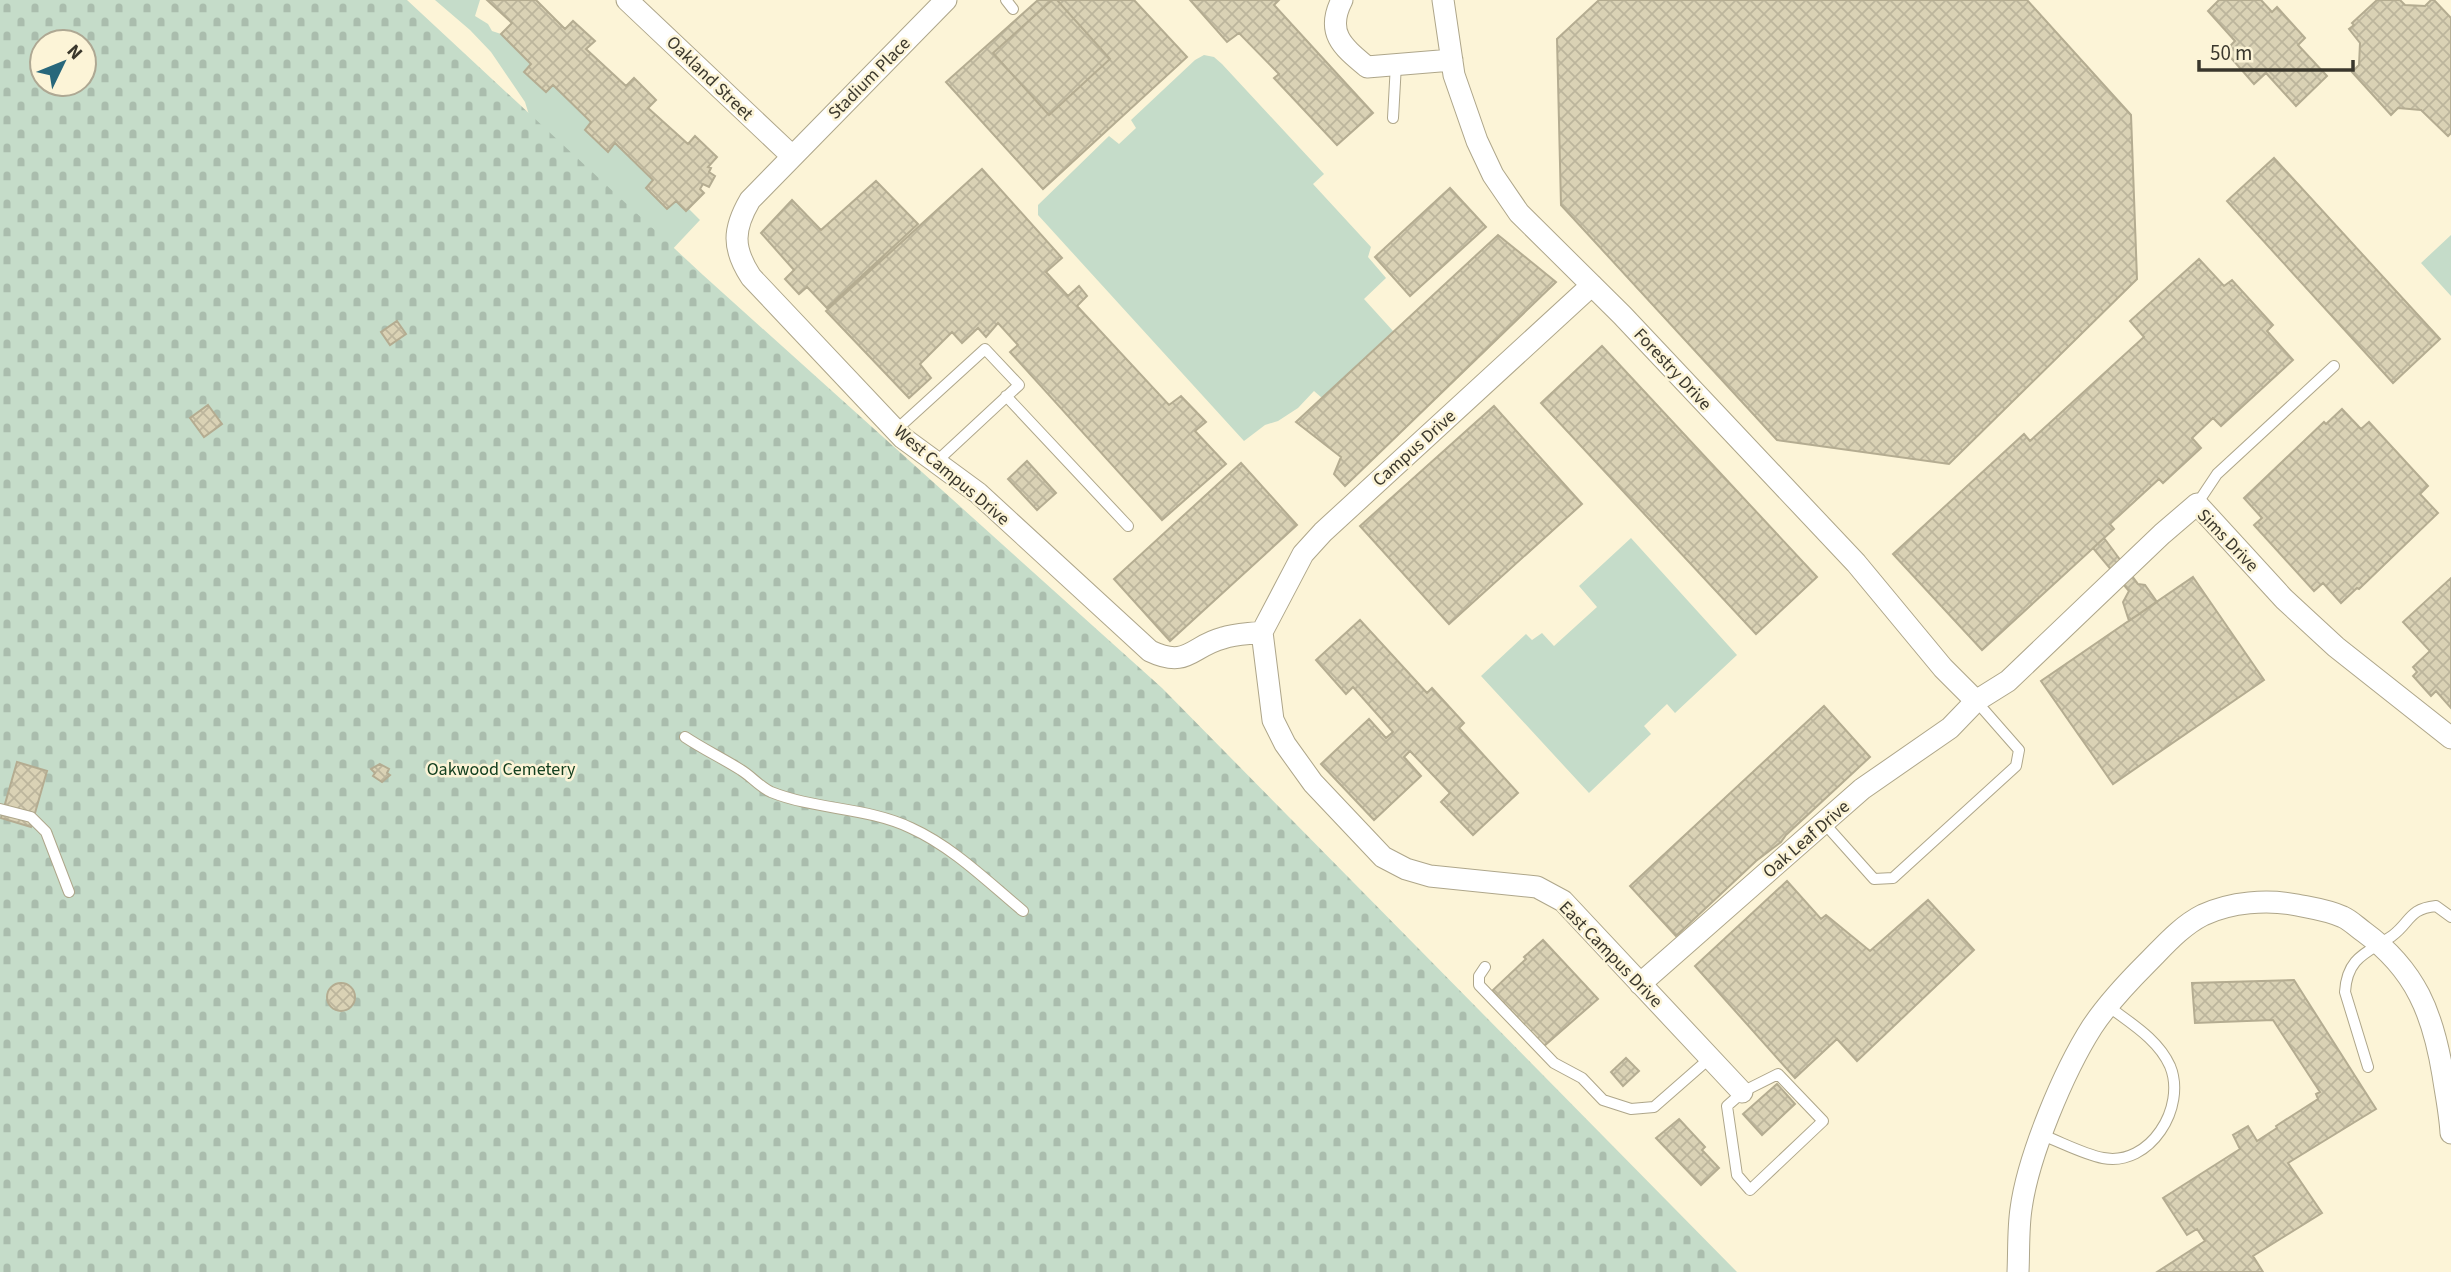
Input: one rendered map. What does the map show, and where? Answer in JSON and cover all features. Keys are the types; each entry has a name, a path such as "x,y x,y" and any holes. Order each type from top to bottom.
{"street":[{"name":"Oakland Street","path":"627,0 792,156"},
{"name":"Stadium Place","path":"792,156 946,0"},
{"path":"1342,0 1335,25 1342,47 1367,66 1452,60"},
{"name":"Forestry Drive","path":"1443,0 1454,75 1476,141 1493,175 1519,213 1592,285 1856,564 1943,668 1976,701"},
{"name":"West Campus Drive","path":"792,156 750,201 740,217 736,239 741,261 751,277 896,430 978,493 1150,651 1165,658 1187,656 1221,638 1262,632"},
{"name":"Campus Drive","path":"1262,632 1303,554 1323,532 1592,285"},
{"name":"Sims Drive","path":"1976,701 2008,681 2197,504 2284,599 2336,647 2451,738"},
{"name":"East Campus Drive","path":"1262,632 1273,720 1284,744 1313,783 1383,857 1406,869 1430,876 1537,887 1563,901 1742,1092"},
{"name":"Oak Leaf Drive","path":"1640,984 1862,789 1951,727 1976,701"},
{"path":"2018,1272 2021,1208 2034,1154 2092,1028 2120,991 2172,937 2201,916 2222,908 2276,902 2323,909 2344,917 2379,943 2400,964 2411,980 2431,1020 2437,1040 2451,1133"}],"lane":[{"path":"1394,118 1396,65"},
{"path":"896,430 985,349 1019,385 936,462"},
{"path":"2197,504 2217,474 2334,366"},
{"path":"1006,396 1128,526"},
{"path":"1824,823 1874,879 1893,878 2016,766 2019,750 1976,701"},
{"path":"685,737 742,770 768,791 803,802 870,814 912,828 947,850 1023,911"},
{"path":"0,809 31,817 46,832 69,892"},
{"path":"2368,1067 2345,992 2350,968 2359,957 2394,935 2421,908 2436,906 2451,917"},
{"path":"1485,967 1479,975 1479,985 1554,1063 1582,1078 1603,1100 1631,1109 1654,1107 1710,1058"},
{"path":"2042,1135 2104,1158 2126,1156 2149,1144 2165,1125 2175,1098 2170,1067 2154,1042 2108,1006"},
{"path":"1778,1074 1823,1121 1750,1190 1737,1175 1727,1106 1742,1092 1778,1074"}],"green space":[{"name":"Oakwood Cemetery","path":"0,0 407,0 703,275 1162,688 1737,1272 0,1272"},
{"path":"435,0 480,0 475,16 488,24 492,31 501,34 531,64 525,72 545,92 553,85 591,122 585,130 607,151 615,143 653,180 646,188 667,209 676,201 700,220 669,253 534,131 525,102 491,52"},
{"path":"1204,55 1214,57 1222,64 1324,174 1313,184 1371,247 1368,257 1386,278 1364,299 1393,331 1322,398 1314,391 1298,408 1278,421 1265,425 1244,441 1038,215 1038,205 1109,136 1119,144 1136,128 1131,120 1195,60"},
{"path":"2451,235 2451,296 2421,263"},
{"path":"1631,538 1737,655 1675,713 1667,704 1644,726 1651,734 1589,793 1481,676 1526,634 1532,640 1542,633 1554,646 1597,607 1579,586"}],"building":[{"path":"487,0 536,0 565,29 573,21 595,41 586,49 626,86 634,78 656,100 648,108 688,144 695,136 717,157 708,167 711,168 709,172 715,176 709,187 703,184 700,189 704,193 686,211 676,201 667,209 646,188 653,180 615,143 608,152 585,130 591,122 553,85 546,92 524,72 531,64 501,34 512,23"},
{"path":"1038,0 1134,0 1187,57 1043,189 946,82"},
{"path":"1052,0 1057,0 1110,59 1049,115 993,53"},
{"path":"1190,0 1279,0 1274,5 1373,113 1337,145 1274,78 1279,74 1239,33 1227,42"},
{"path":"1599,0 2027,0 2131,115 2137,279 1949,464 1777,440 1561,205 1557,39"},
{"path":"2219,0 2261,0 2272,12 2277,7 2305,38 2298,45 2327,76 2296,106 2266,73 2254,84 2225,51 2235,41 2208,11"},
{"path":"2377,0 2400,0 2405,5 2425,6 2434,0 2451,18 2451,133 2448,136 2421,110 2398,108 2391,115 2352,72 2359,65 2360,43 2349,29"},
{"path":"2274,158 2440,339 2393,383 2227,201"},
{"path":"982,169 1062,258 1046,272 1068,296 1079,286 1087,296 1077,306 1169,405 1181,396 1206,422 1195,431 1226,464 1162,520 1010,352 1018,345 998,323 986,337 978,328 962,343 952,332 920,364 931,378 909,398 826,311"},
{"path":"876,181 918,224 827,308 807,287 799,294 785,279 794,270 761,233 792,200 821,230"},
{"path":"1450,188 1486,227 1410,296 1375,257"},
{"path":"1498,235 1556,282 1345,486 1334,474 1341,457 1296,422"},
{"path":"2199,259 2224,286 2232,280 2273,325 2267,331 2293,360 2221,426 2213,418 2192,438 2201,448 2163,483 2159,479 2110,524 2114,529 1982,650 1893,554 2024,434 2030,441 2144,337 2130,321"},
{"path":"397,321 406,334 390,345 381,332"},
{"path":"1602,346 1817,577 1756,634 1541,403"},
{"path":"208,405 222,424 204,437 190,418"},
{"path":"1494,406 1582,504 1449,624 1360,526"},
{"path":"2342,409 2361,429 2369,422 2428,486 2420,494 2438,513 2341,603 2323,583 2314,591 2254,525 2262,518 2244,498 2324,422 2326,424"},
{"path":"1027,461 1056,493 1037,510 1008,479"},
{"path":"1241,463 1297,525 1170,641 1114,579"},
{"path":"2104,538 2138,584 2145,585 2157,602 2129,621 2123,602 2129,591 2093,548"},
{"path":"2193,577 2264,680 2113,784 2041,681"},
{"path":"2451,578 2451,708 2436,691 2431,696 2413,676 2417,672 2413,667 2430,651 2403,622"},
{"path":"1360,620 1427,693 1432,688 1464,723 1459,728 1518,793 1473,835 1441,802 1450,793 1410,751 1404,757 1421,776 1374,820 1321,764 1369,719 1386,738 1393,732 1353,687 1346,694 1316,660"},
{"path":"1824,706 1870,757 1781,842 1756,861 1676,936 1630,886"},
{"path":"17,762 47,771 31,827 1,818"},
{"path":"380,764 389,769 387,773 390,775 382,782 373,776 375,773 371,769"},
{"path":"1787,881 1821,919 1826,915 1870,951 1928,900 1974,950 1857,1061 1837,1039 1795,1078 1695,966"},
{"path":"1543,940 1598,999 1544,1046 1492,991"},
{"path":"2294,980 2376,1109 2288,1163 2322,1213 2253,1256 2263,1272 2157,1272 2205,1241 2197,1229 2187,1235 2163,1198 2240,1149 2233,1135 2248,1126 2257,1141 2318,1099 2316,1094 2320,1092 2273,1020 2195,1023 2192,983"},
{"path":"341,983 351,987 355,997 351,1007 341,1011 331,1007 327,997 331,987"},
{"path":"1626,1058 1639,1071 1623,1086 1611,1072"},
{"path":"1777,1084 1795,1104 1762,1135 1743,1114"},
{"path":"1679,1119 1705,1147 1702,1150 1719,1168 1701,1185 1656,1138"}]}
